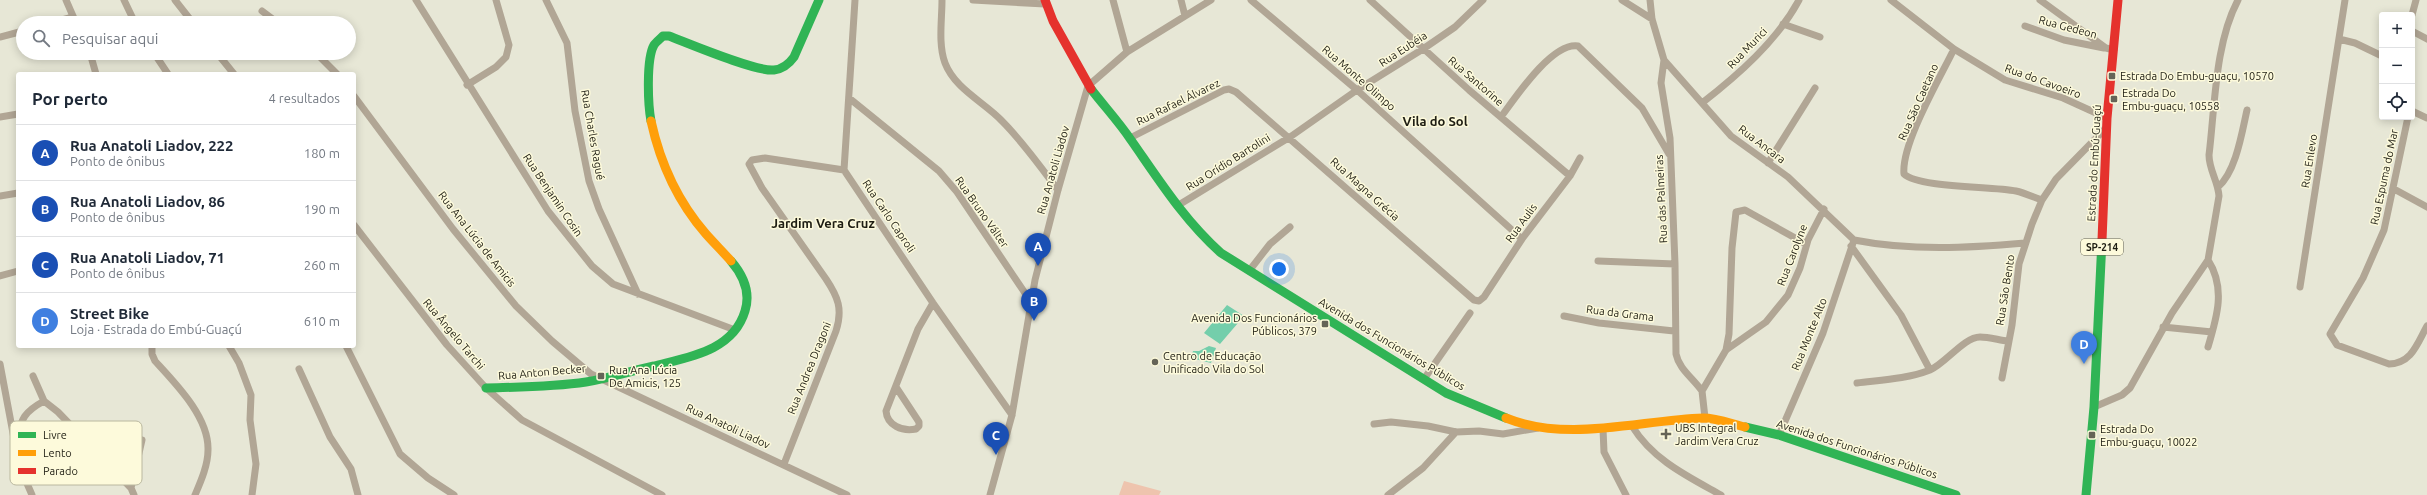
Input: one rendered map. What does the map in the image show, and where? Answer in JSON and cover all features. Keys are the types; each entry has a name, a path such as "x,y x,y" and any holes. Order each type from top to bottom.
{"street":[{"path":"66,0 73,16"},
{"path":"124,0 132,16"},
{"path":"176,0 188,16"},
{"name":"Rua Benjamin Cosin","path":"416,0 467,85 548,211 576,249 602,277 638,294 735,330"},
{"path":"467,85 496,67 506,57 509,45 496,0"},
{"name":"Rua Charles Ragué","path":"546,0 567,43 575,111 589,181 599,209 638,294"},
{"name":"Rua Anton Becker","path":"486,388 600,379 705,353 721,344 735,330 744,315 747,303 747,291 734,264 705,234 689,212 663,160 653,133 649,103 651,58 654,45 663,36 669,36 761,69 771,71 783,69 790,64 794,57 819,0"},
{"path":"844,170 855,0"},
{"path":"942,0 941,49 949,72 958,83 1001,119 1020,139 1058,190"},
{"path":"973,0 1045,2"},
{"path":"1114,0 1127,52"},
{"path":"1181,0 1186,16"},
{"path":"1088,86 1127,52 1211,0"},
{"name":"Rua Monte Olimpo","path":"1251,0 1357,90 1522,239"},
{"name":"Rua Santorine","path":"1370,0 1423,49 1570,176"},
{"name":"Rua Eubéia","path":"1290,137 1357,90 1423,49 1455,27 1483,0"},
{"path":"1622,0 1652,19"},
{"name":"Rua das Palmeiras","path":"1650,0 1652,19 1664,60 1661,82 1669,127 1675,264 1674,331 1677,361 1702,391"},
{"name":"Rua Murici","path":"1702,103 1728,83 1783,24 1799,0"},
{"path":"1891,0 1954,49"},
{"path":"2040,0 2110,49"},
{"name":"Estrada do Embú-Guaçú","path":"2086,495 2094,407 2110,49 2118,0"},
{"path":"2094,407 2122,395 2130,388 2163,327 2208,260 2218,203 2218,187 2209,164 2219,70 2230,17 2238,0"},
{"name":"Rua Enlevo","path":"2300,287 2345,0"},
{"path":"2413,12 2416,0"},
{"name":"Avenida dos Funcionários Públicos","path":"1045,2 1088,86 1130,138 1177,206 1212,246 1248,271 1424,379 1467,403 1512,420 1542,428 1603,429 1705,418 1780,435 1956,495"},
{"path":"262,11 269,16"},
{"path":"1783,24 1820,37"},
{"name":"Rua Gedeon","path":"2025,26 2064,40 2110,49"},
{"path":"0,37 16,33"},
{"path":"2415,33 2427,39"},
{"path":"2339,39 2355,43 2379,55"},
{"path":"1501,117 1521,88 1546,62 1571,45 1578,46 1642,108 1670,156"},
{"name":"Rua do Cavoeiro","path":"1954,49 2005,80 2063,98 2107,123"},
{"name":"Rua São Caetano","path":"1954,49 1916,128 1903,166 1904,174 1914,179 1965,187 2016,191 2042,200"},
{"path":"92,60 95,72"},
{"path":"159,60 167,72"},
{"path":"223,60 232,72"},
{"path":"323,60 335,72"},
{"name":"Rua Ancara","path":"1664,60 1731,136 1788,177 1824,209 1853,243 1901,315 1930,370"},
{"name":"Rua Anatoli Liadov","path":"990,495 1012,415 1031,302 1058,190 1088,86"},
{"path":"1768,163 1815,88"},
{"name":"Rua Rafael Álvarez","path":"1130,138 1224,90 1230,89 1236,92"},
{"name":"Rua Magna Grécia","path":"1236,92 1290,137 1474,300 1479,301"},
{"name":"Rua Bruno Válter","path":"849,98 939,171 957,192 1031,302"},
{"name":"Rua Ana Lúcia de Amicis","path":"356,99 453,228 516,306 552,341 600,379"},
{"path":"2218,187 2226,178 2236,154 2247,110"},
{"path":"2415,112 2427,118"},
{"path":"0,117 16,114"},
{"name":"Rua Espuma do Mar","path":"2407,120 2394,189 2384,230 2363,278 2330,334 2337,345 2389,364 2405,361 2412,354 2427,326"},
{"name":"Rua São Bento","path":"2002,378 2012,325 2019,264 2025,243 2042,200 2056,179 2107,123"},
{"name":"Rua Orídio Bartolini","path":"1177,206 1290,137"},
{"name":"Rua Andrea Dragoni","path":"784,464 836,331 840,309 835,293 762,188 749,164 752,160 765,158 844,170"},
{"name":"Rua Aulis","path":"1479,301 1484,297 1522,239 1570,176 1580,158"},
{"name":"Rua Carlo Caproli","path":"844,170 933,304 1012,415"},
{"path":"2394,189 2427,207"},
{"path":"0,196 16,193"},
{"name":"Rua Carolyne","path":"1702,391 1726,350 1766,322 1788,295 1800,268 1806,244 1824,209"},
{"path":"1726,350 1730,334 1732,248 1736,212 1745,210 1806,244"},
{"path":"1248,271 1270,244 1290,227"},
{"name":"Rua Ângelo Tarchi","path":"356,228 447,345 486,388 522,420 662,495"},
{"path":"1853,243 1945,248 2025,243"},
{"name":"Rua Monte Alto","path":"1780,435 1823,333 1853,243"},
{"path":"2208,260 2218,285 2218,309 2208,347"},
{"path":"1598,261 1675,264"},
{"path":"0,276 16,272"},
{"path":"896,387 919,422 919,426 916,429 901,429 888,419 886,411 918,329 933,304"},
{"path":"1424,379 1470,313"},
{"name":"Rua da Grama","path":"1564,316 1599,323 1674,331"},
{"path":"2163,327 2212,332"},
{"path":"1858,383 1905,376 1930,370 1951,356 1970,340 1979,337 2008,341"},
{"path":"152,348 152,354 155,361 190,402 207,440 208,451 204,471 195,495"},
{"path":"230,348 239,363 251,395 250,420 256,464 252,495"},
{"path":"347,348 400,454 428,478 454,495"},
{"path":"0,364 12,421"},
{"path":"299,369 330,437 351,469 358,495"},
{"path":"34,376 44,401 66,421"},
{"name":"Rua Anatoli Liadov","path":"600,379 784,464 847,495"},
{"path":"1702,391 1705,418"},
{"path":"22,421 29,409 44,401"},
{"path":"1374,424 1392,422 1428,426 1456,432 1479,431 1503,434 1542,428"},
{"path":"1632,426 1644,444 1665,463 1721,495"},
{"path":"1603,429 1604,452 1626,495"},
{"path":"1388,495 1423,468 1456,432"},
{"path":"28,485 32,495"}],"shaded area":[{"path":"1227,305 1244,316 1220,344 1204,333"},
{"path":"1209,346 1216,348 1211,363 1191,358 1193,351 1199,351"},
{"path":"1124,481 1161,491 1159,495 1119,495"}],"traffic: fast":[{"path":"651,121 649,104 649,71 651,52 654,45 663,36 669,36 753,67 774,70 780,69 786,66 794,57 819,0"},
{"path":"1091,89 1126,133 1162,185 1195,227 1221,253 1446,393 1506,418"},
{"path":"2086,495 2094,407 2102,240"},
{"path":"486,388 549,386 586,382 681,359 695,355 720,344 731,335 739,324 747,304 745,284 731,261"},
{"path":"1745,427 1779,435 1956,495"}],"traffic: slow":[{"path":"651,121 659,151 671,181 696,222 731,261"},
{"path":"1506,418 1530,425 1554,429 1579,430 1703,418 1719,420 1745,427"}],"traffic: jam":[{"path":"1045,0 1053,21 1091,89"},
{"path":"2102,240 2107,118 2118,0"}],"place":[{"name":"Estrada Do Embu-guaçu, 10570","path":"2112,76"},
{"name":"Estrada Do Embu-guaçu, 10558","path":"2114,99"},
{"name":"Rua Anatoli Liadov, 222","path":"1038,266"},
{"name":"Rua Anatoli Liadov, 86","path":"1034,321"},
{"name":"Avenida Dos Funcionários Públicos, 379","path":"1325,324"},
{"name":"Centro de Educação Unificado Vila do Sol","path":"1155,362"},
{"name":"Street Bike","path":"2084,364"},
{"name":"Rua Ana Lúcia De Amicis, 125","path":"601,376"},
{"name":"UBS Integral Jardim Vera Cruz","path":"1666,434"},
{"name":"Estrada Do Embu-guaçu, 10022","path":"2092,435"},
{"name":"Rua Anatoli Liadov, 71","path":"996,455"}],"district":[{"name":"Vila do Sol","path":"1435,121"},
{"name":"Jardim Vera Cruz","path":"823,223"}]}
